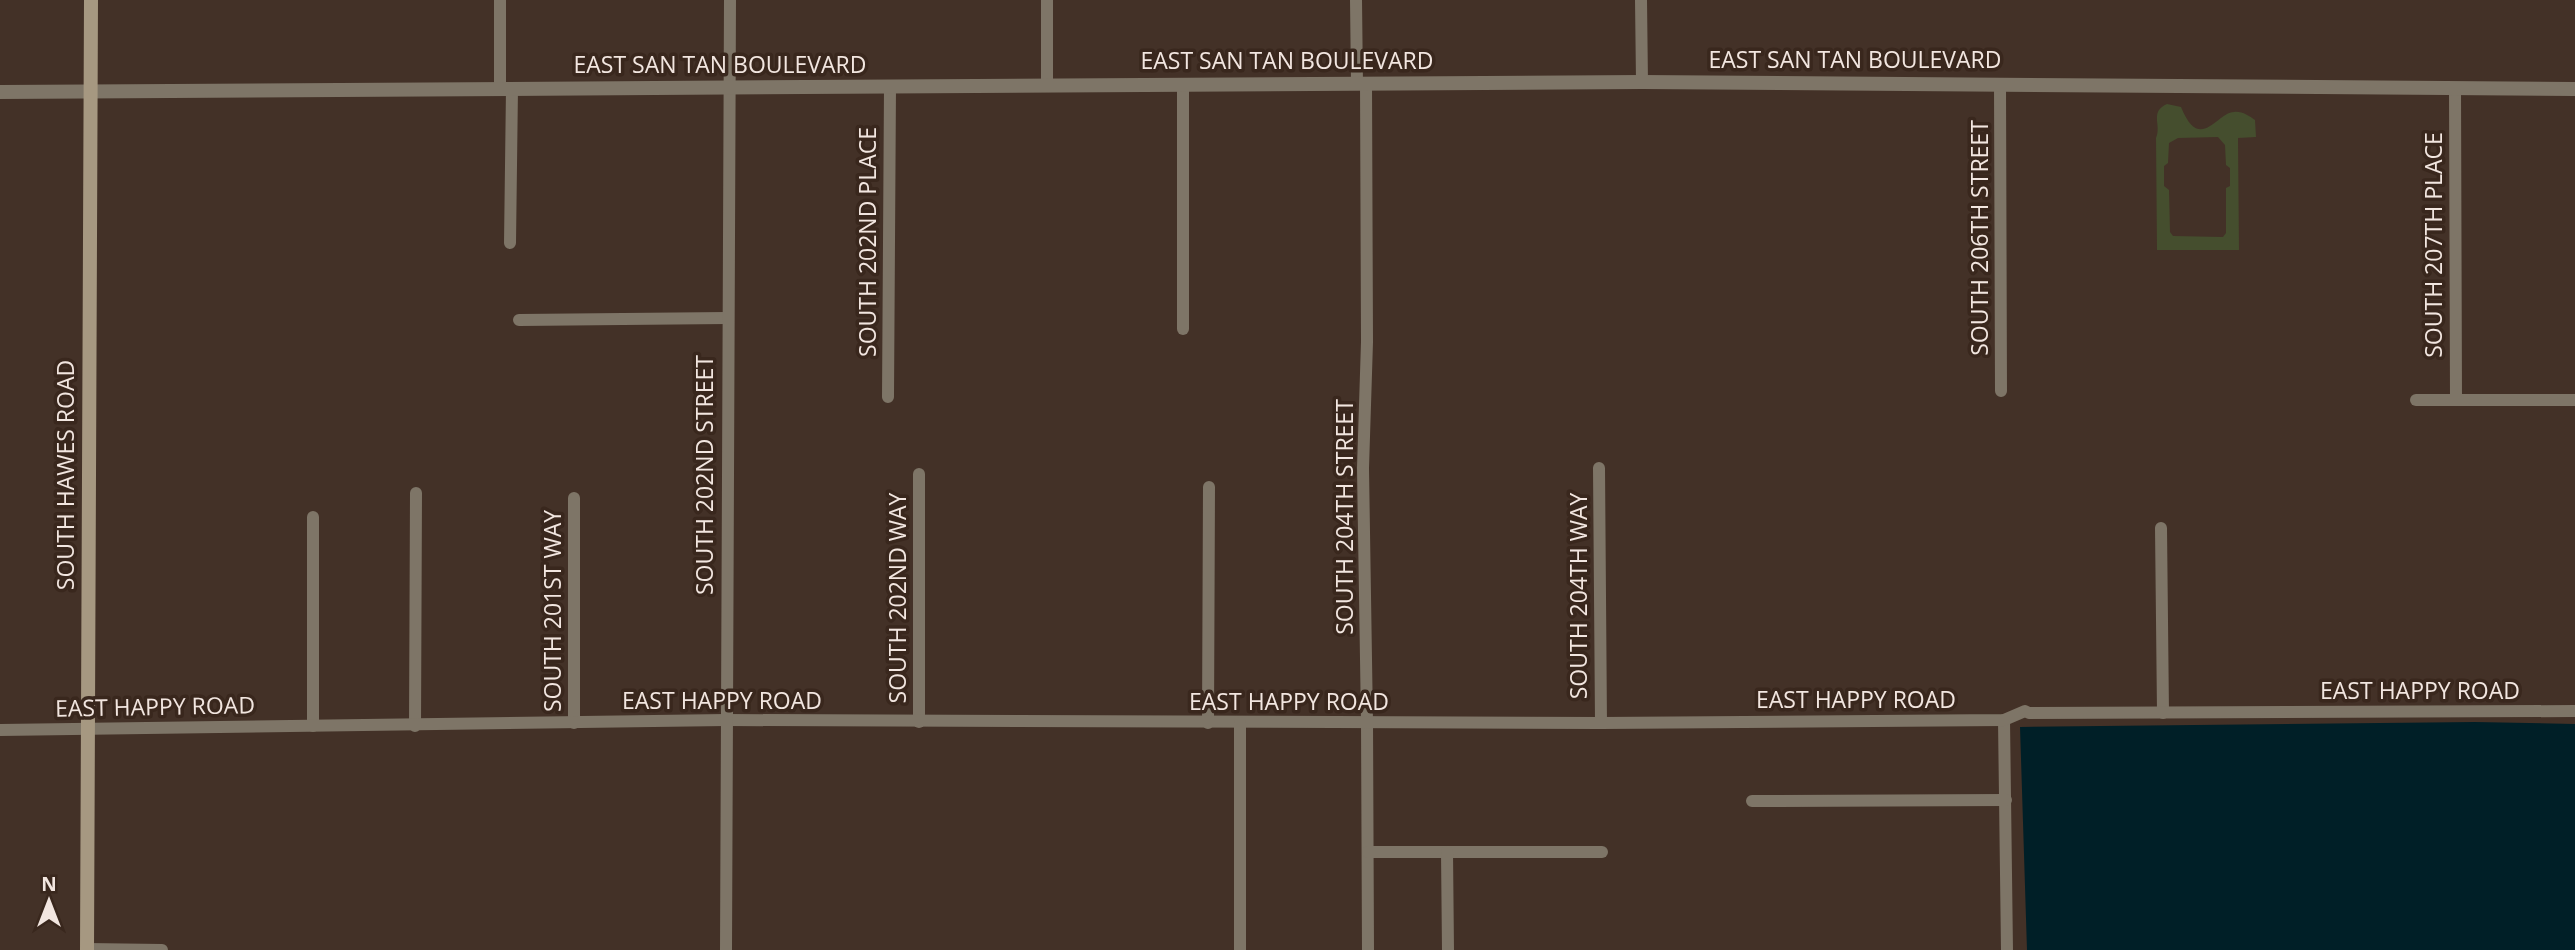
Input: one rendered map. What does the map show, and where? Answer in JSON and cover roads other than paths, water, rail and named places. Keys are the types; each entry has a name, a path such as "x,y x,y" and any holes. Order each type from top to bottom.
{"main road":[{"name":"SOUTH HAWES ROAD","path":"87,950 91,0"}],"street":[{"path":"500,0 506,89 510,243"},
{"name":"SOUTH 202ND STREET","path":"726,950 730,0"},
{"path":"1047,0 1047,86"},
{"name":"SOUTH 204TH STREET","path":"1356,0 1362,84 1367,342 1363,468 1367,950"},
{"path":"1641,0 1642,82"},
{"name":"EAST SAN TAN BOULEVARD","path":"0,93 1642,82 2575,89"},
{"name":"SOUTH 206TH STREET","path":"2000,84 2001,391"},
{"path":"1183,85 1183,329"},
{"name":"SOUTH 202ND PLACE","path":"888,397 890,87"},
{"name":"SOUTH 207TH PLACE","path":"2455,89 2456,400"},
{"path":"519,320 727,318"},
{"path":"2416,400 2575,400"},
{"name":"SOUTH 204TH WAY","path":"1599,468 1601,723"},
{"name":"SOUTH 202ND WAY","path":"919,474 919,722"},
{"path":"1208,723 1209,487"},
{"path":"415,726 416,493"},
{"name":"SOUTH 201ST WAY","path":"574,498 574,723"},
{"path":"313,517 313,726"},
{"path":"2161,528 2163,713"},
{"name":"EAST HAPPY ROAD","path":"0,730 726,720 1601,723 2004,720 2025,711 2575,711"},
{"path":"2004,720 2007,950"},
{"path":"1240,723 1240,950"},
{"path":"1752,801 2006,800"},
{"path":"1368,852 1602,852"},
{"path":"1447,852 1448,950"},
{"path":"87,950 162,950"}],"water":[{"path":"2475,722 2575,724 2575,950 2027,950 2020,727"}]}
